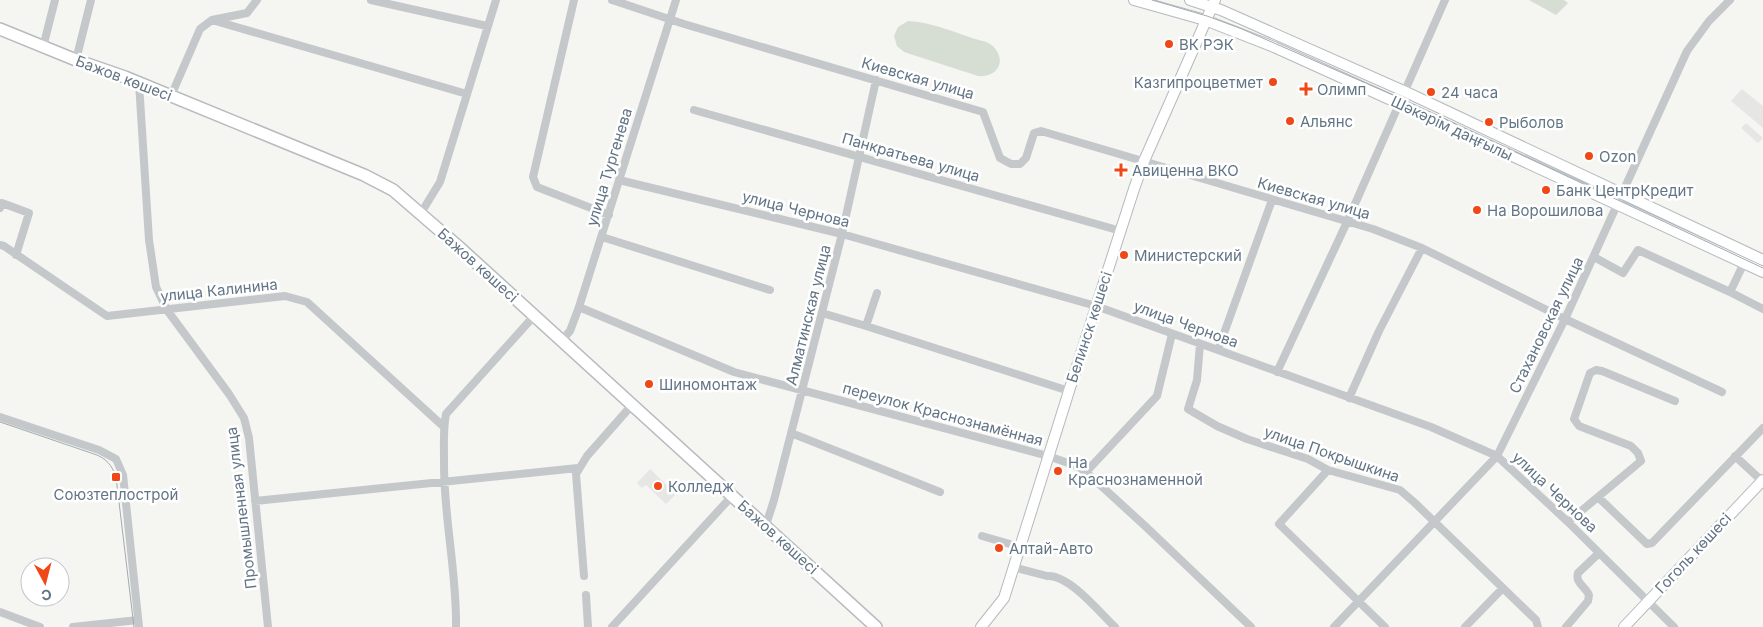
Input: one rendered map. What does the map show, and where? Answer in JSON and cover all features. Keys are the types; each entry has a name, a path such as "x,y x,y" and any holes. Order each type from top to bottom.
{"main road":[{"name":"Шәкәрім даңғылы","path":"1134,0 1205,20 1283,51 1763,272"},
{"name":"Шәкәрім даңғылы","path":"1190,0 1213,3 1763,260"},
{"name":"Белинск көшесі","path":"981,627 1004,598 1144,161 1213,3"},
{"name":"Бажов көшесі","path":"0,29 139,83 364,175 392,190 562,340 876,627"},
{"name":"Гоголь көшесі","path":"1624,627 1763,480"}],"street":[{"path":"44,46 55,0"},
{"path":"76,60 91,0"},
{"path":"171,96 200,30 212,20 247,13 257,0"},
{"path":"371,0 487,26"},
{"path":"420,213 440,182 496,0"},
{"path":"574,0 533,177 537,187 609,215"},
{"name":"Киевская улица","path":"612,0 671,18 684,24 983,112 1000,158 1011,164 1020,164 1026,158 1034,133 1041,131 1373,229 1422,248 1565,319 1722,392"},
{"name":"улица Тургенева","path":"562,340 570,331 579,307 676,0"},
{"path":"1277,372 1347,222 1446,0"},
{"name":"Стахановская улица","path":"1334,627 1497,456 1565,319 1687,51 1709,21 1730,0"},
{"path":"212,20 467,94"},
{"name":"Алматинская улица","path":"766,525 842,234 876,80"},
{"name":"Промышленная улица","path":"139,83 151,249 156,288 167,310 229,394 244,418 249,438 268,627"},
{"name":"Панкратьева улица","path":"694,110 1121,231"},
{"name":"улица Чернова","path":"619,180 842,234 1096,306 1431,427 1497,456 1568,522 1674,627"},
{"path":"1218,350 1272,200"},
{"path":"0,208 2,203 28,213 16,254"},
{"path":"602,237 770,290"},
{"name":"улица Калинина","path":"0,245 107,316 285,296 307,302 371,358 444,427"},
{"path":"1348,398 1422,248"},
{"path":"1594,257 1623,273 1638,250 1763,309"},
{"path":"1730,292 1744,263"},
{"path":"866,326 878,293"},
{"name":"переулок Краснознамённая","path":"579,307 734,372 1048,456 1074,466 1086,472 1251,627"},
{"path":"822,313 1069,391"},
{"path":"456,627 456,602 443,482 446,414 534,316"},
{"path":"1086,472 1157,396 1172,334"},
{"name":"улица Покрышкина","path":"1200,344 1197,380 1188,409 1217,426 1247,439 1308,459 1328,470 1400,490 1536,620 1538,627"},
{"path":"1568,522 1641,461 1638,453 1631,446 1579,426 1574,419 1590,373 1596,370 1602,371 1675,401"},
{"path":"584,576 576,474 586,456 632,405"},
{"path":"0,417 99,450 116,459 123,475 138,624 73,627"},
{"path":"1598,497 1647,544 1652,543 1763,428"},
{"path":"791,433 940,492"},
{"path":"1735,456 1763,480"},
{"path":"255,501 578,468"},
{"path":"1328,470 1279,524 1385,627"},
{"path":"612,627 732,496"},
{"path":"982,536 1020,547"},
{"path":"1566,627 1588,600 1589,595 1579,582 1578,573 1599,553"},
{"path":"1013,567 1052,576 1071,586 1089,599 1115,627"},
{"path":"1465,627 1503,588"},
{"path":"586,595 588,627"},
{"path":"0,612 40,627"}],"shaded area":[{"path":"1529,0 1564,0 1568,3 1556,15"},
{"path":"908,21 932,25 988,43 999,54 999,65 992,74 978,76 904,52 897,46 894,36 898,27"},
{"path":"1742,89 1763,106 1763,128 1731,101"},
{"path":"1746,123 1763,138 1758,143 1741,128"},
{"name":"Колледж","path":"650,469 676,494 666,504 646,485 642,488 637,483"}],"tram line":[{"path":"1152,0 1207,16 1242,29 1402,99 1763,268"},
{"path":"0,422 98,456 105,460 113,469 116,477 134,627"}],"place":[{"name":"ВК РЭК","path":"1169,44"},
{"name":"Казгипроцветмет","path":"1273,82"},
{"name":"Олимп","path":"1306,89"},
{"name":"24 часа","path":"1431,92"},
{"name":"Альянс","path":"1290,121"},
{"name":"Рыболов","path":"1489,122"},
{"name":"Ozon","path":"1589,156"},
{"name":"Авиценна ВКО","path":"1121,170"},
{"name":"Банк ЦентрКредит","path":"1546,190"},
{"name":"На Ворошилова","path":"1477,210"},
{"name":"Министерский","path":"1124,255"},
{"name":"Шиномонтаж","path":"649,384"},
{"name":"На Краснознаменной","path":"1058,471"},
{"name":"Союзтеплострой","path":"116,477"},
{"name":"Колледж","path":"658,486"},
{"name":"Алтай-Авто","path":"999,548"}]}
